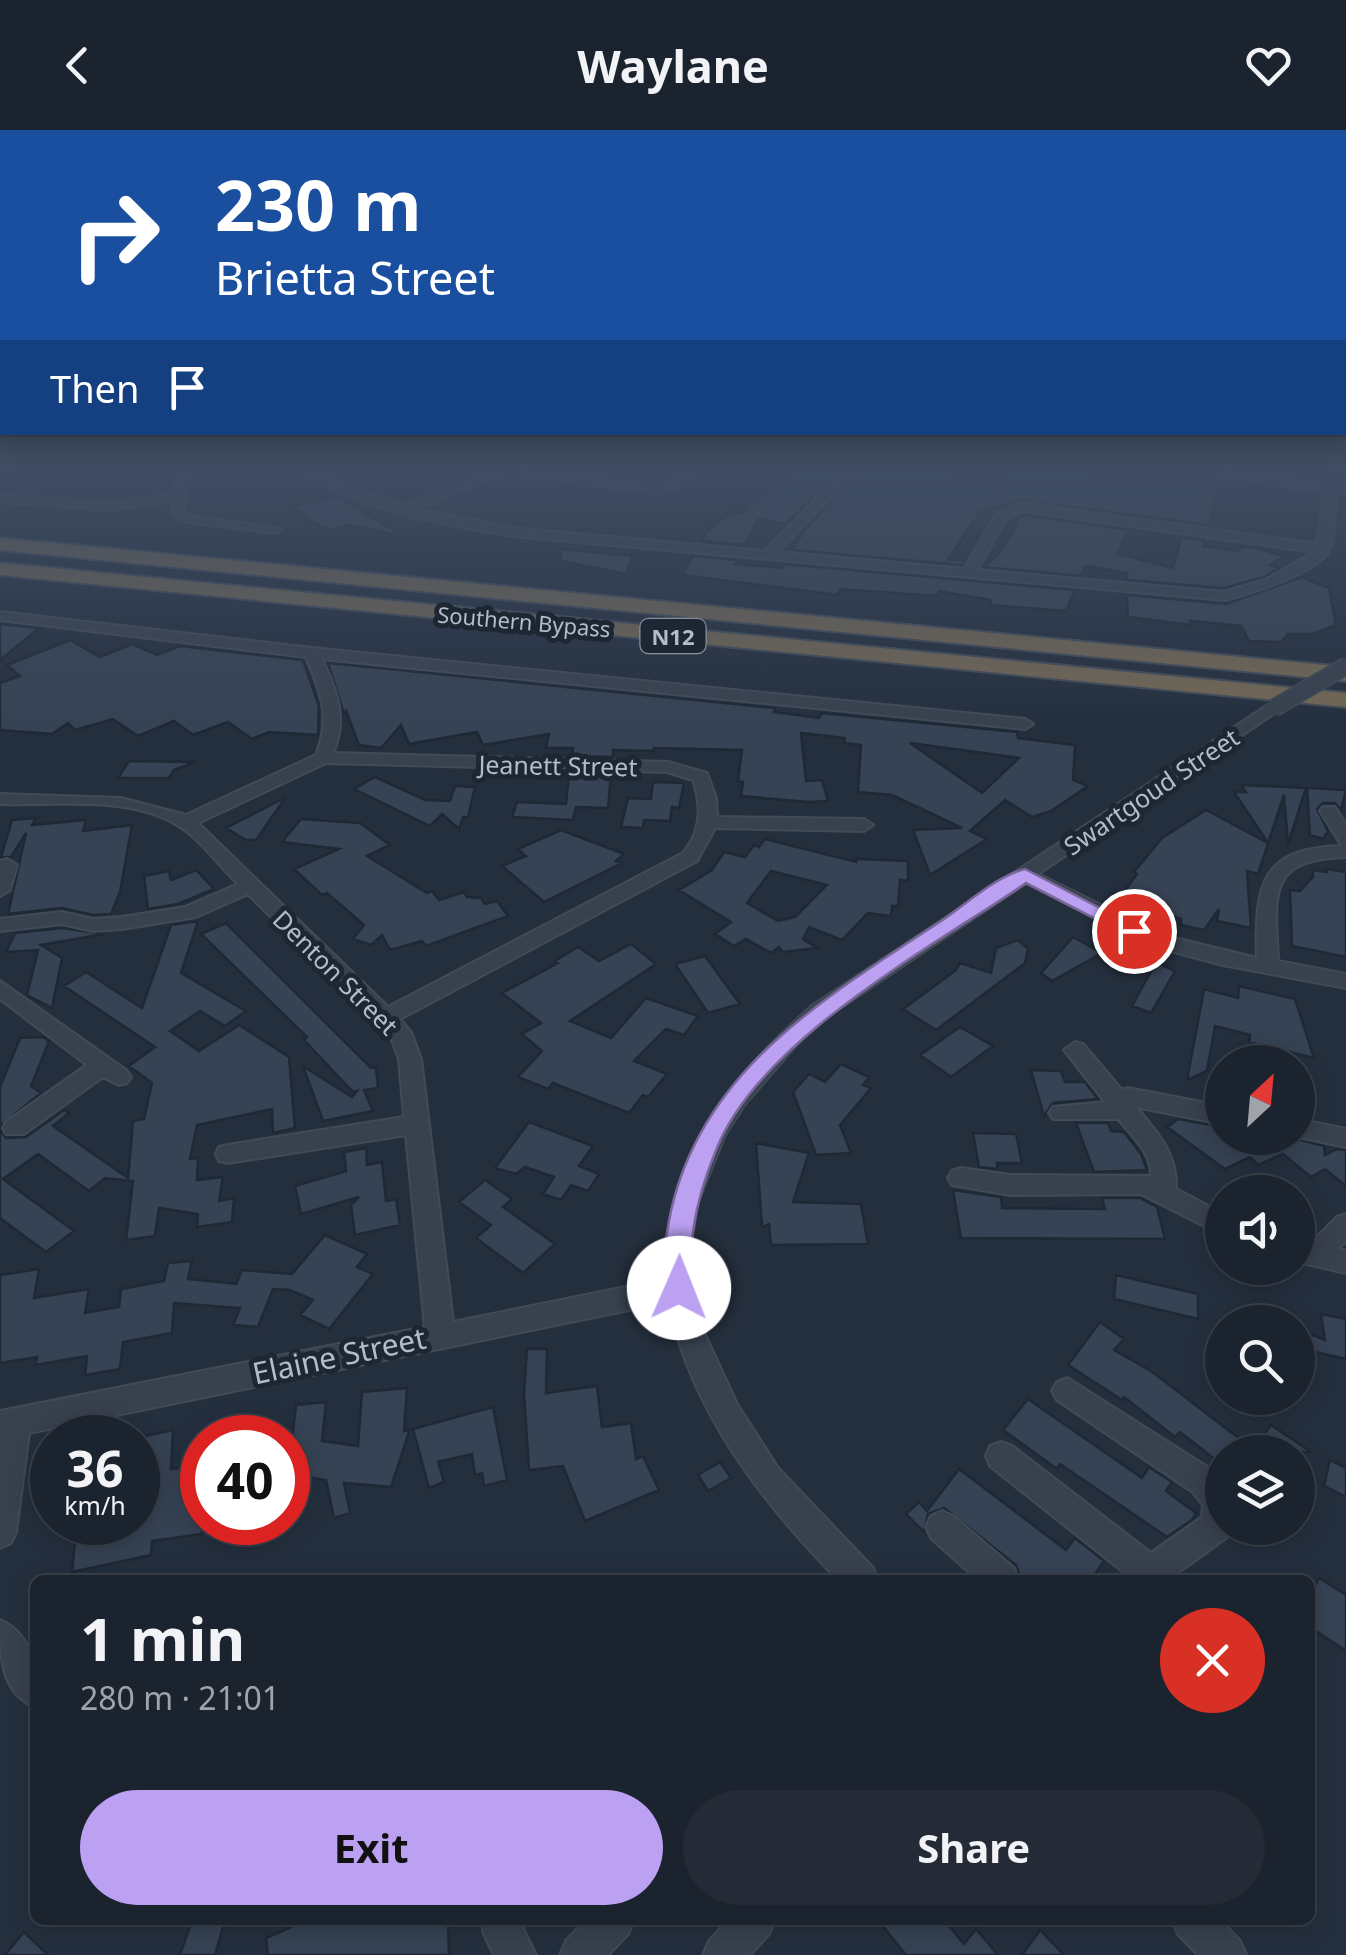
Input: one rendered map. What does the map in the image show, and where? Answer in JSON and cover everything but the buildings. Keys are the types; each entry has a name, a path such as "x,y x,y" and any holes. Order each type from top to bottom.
{"highway":[{"name":"Southern Bypass","path":"105,554 1346,674"},
{"name":"Southern Bypass","path":"0,569 1346,700"}],"street":[{"path":"737,554 1226,596 1270,583 1319,554"},
{"path":"766,557 769,554"},
{"path":"968,574 979,554"},
{"path":"0,616 312,653 1025,724"},
{"path":"312,653 335,718 334,734 323,758"},
{"name":"Swartgoud Street","path":"856,1575 788,1502 740,1441 698,1351 679,1288 678,1242 692,1178 725,1110 756,1070 820,1012 1274,708 1346,666"},
{"name":"Jeanett Street","path":"186,822 323,758 668,767 701,777 708,822"},
{"path":"0,799 150,808 186,822"},
{"path":"1329,811 1346,841"},
{"name":"Denton Street","path":"186,822 249,888 387,1017 407,1046 440,1334"},
{"path":"387,1017 683,862 703,844 708,822 864,825"},
{"path":"1268,966 1266,894 1274,876 1304,855 1346,851"},
{"path":"0,890 7,865"},
{"path":"1025,875 1155,940 1346,982"},
{"path":"0,925 62,918 99,925 133,922 189,913 249,888"},
{"path":"0,988 111,1071 15,1128"},
{"path":"1075,1050 1126,1104 1155,1147 1164,1166 1163,1192"},
{"path":"1061,1113 1126,1104 1205,1112"},
{"path":"228,1154 416,1124"},
{"path":"1315,1132 1346,1138"},
{"path":"961,1178 1010,1185 1145,1184 1205,1215"},
{"path":"1315,1247 1346,1224"},
{"path":"1315,1255 1346,1262"},
{"name":"Elaine Street","path":"7,1424 679,1288"},
{"path":"1067,1391 1204,1482 1218,1498 1220,1515 1215,1526 1146,1575"},
{"path":"0,1532 7,1424"},
{"path":"1001,1456 1144,1575"},
{"path":"942,1527 996,1575"},
{"path":"0,1637 30,1682"},
{"path":"504,1925 503,1932 516,1955"},
{"path":"580,1955 609,1925"},
{"path":"724,1955 750,1925"},
{"path":"1197,1925 1226,1955"}],"route":[{"path":"679,1288 678,1242 692,1178 705,1145 725,1110 756,1070 820,1012 1025,875 1134,931"}]}
